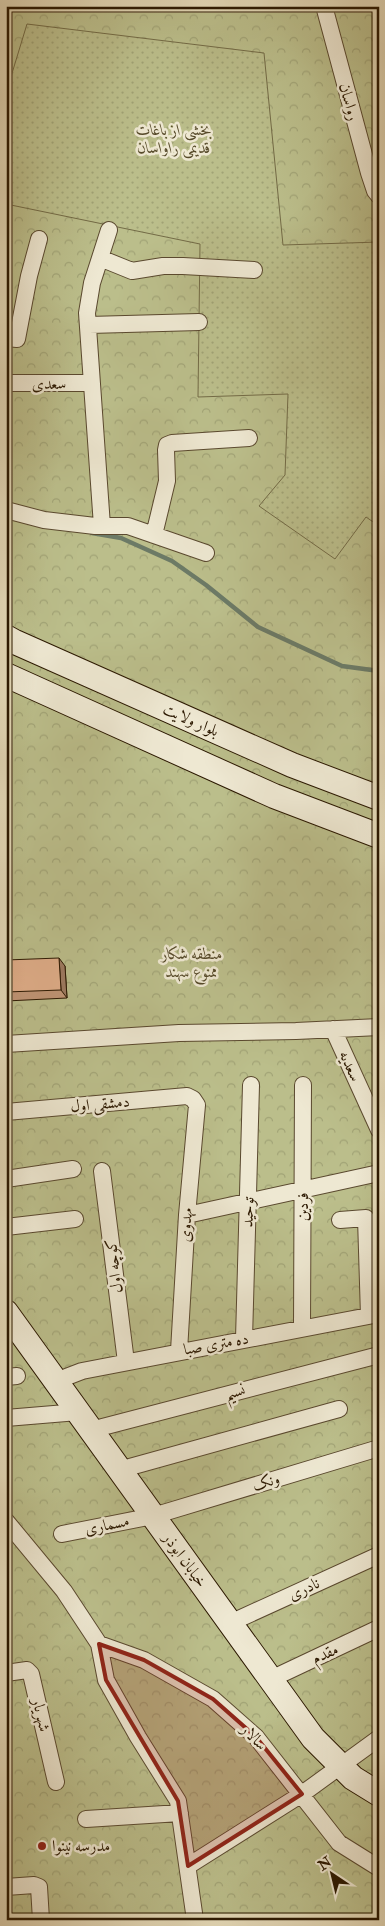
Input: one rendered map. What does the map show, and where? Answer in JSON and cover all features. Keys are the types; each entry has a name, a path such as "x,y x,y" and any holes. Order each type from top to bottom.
{"main road":[{"name":"بلوار ولایت","path":"6,637 292,765 379,798"},
{"path":"6,675 274,796 379,836"},
{"name":"خیابان ابوذر","path":"6,1312 313,1738 353,1778 379,1794"}],"street":[{"name":"رواسان","path":"324,6 369,172 375,191 379,196"},
{"path":"102,526 87,313 92,283 109,230"},
{"path":"6,338 17,339 29,276 40,239"},
{"path":"100,258 132,271 163,266 254,270"},
{"path":"88,326 199,322"},
{"name":"سعدی","path":"6,383 92,383"},
{"path":"154,535 167,481 167,445 172,443 249,438"},
{"path":"6,510 44,520 102,526 128,526 206,553"},
{"path":"6,1044 179,1033 333,1030 379,1027"},
{"name":"سعدیه","path":"333,1030 379,1130"},
{"name":"توحید","path":"244,1339 251,1085"},
{"name":"فردین","path":"302,1328 303,1085"},
{"name":"دمشقی اول","path":"6,1112 187,1096 193,1099"},
{"name":"مهدوی","path":"179,1351 187,1215 197,1105 193,1099"},
{"path":"6,1178 73,1169"},
{"name":"کوچه اول","path":"102,1171 126,1362"},
{"path":"187,1215 379,1173"},
{"path":"340,1220 366,1218 374,1315"},
{"path":"6,1227 75,1219"},
{"name":"ده متری صبا","path":"56,1381 82,1371 374,1315"},
{"name":"نسیم","path":"6,1418 84,1421 379,1355"},
{"path":"119,1470 339,1409"},
{"name":"ونک","path":"153,1516 379,1448"},
{"name":"مسماری","path":"62,1534 153,1516"},
{"path":"6,1521 64,1592 99,1644 106,1680 178,1801 195,1920"},
{"name":"نادری","path":"230,1623 379,1555"},
{"name":"مقدم","path":"271,1679 379,1628"},
{"name":"سالار","path":"99,1644 144,1660 213,1699 256,1737 339,1843 379,1868"},
{"name":"شهریار","path":"6,1673 27,1670 31,1674 56,1782"},
{"path":"188,1866 302,1794 379,1738"},
{"path":"86,1819 180,1813"},
{"path":"6,1887 34,1885 39,1887 41,1920"}],"highlighted area":[{"path":"99,1644 144,1660 213,1699 256,1737 302,1794 188,1866 178,1801 106,1680"}],"green space":[{"name":"منطقه شکار ممنوع سهند","path":"6,6 379,6 379,1920 6,1920"},
{"name":"بخشی از باغات قدیمی راواسان","path":"27,24 264,53 283,245 379,242 379,526 366,517 335,559 259,506 285,475 288,394 198,397 200,244 6,204 6,93"}],"building":[{"path":"59,958 61,990 6,992 6,960"}],"waterway":[{"path":"92,533 121,538 172,561 206,585 258,627 342,666 379,671"}],"place":[{"name":"مدرسه نینوا","path":"42,1846"}]}
